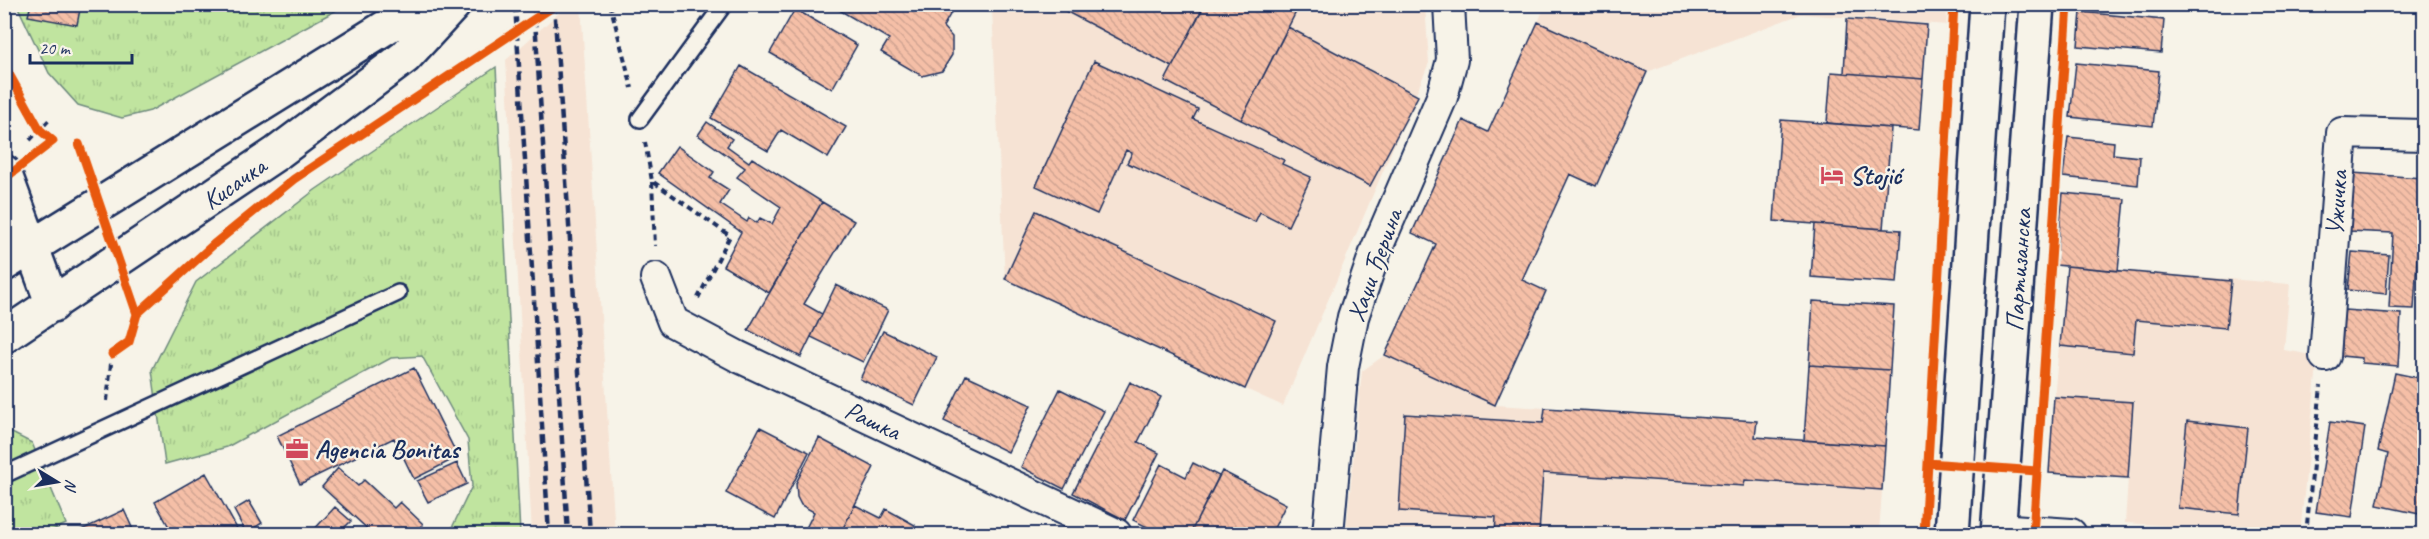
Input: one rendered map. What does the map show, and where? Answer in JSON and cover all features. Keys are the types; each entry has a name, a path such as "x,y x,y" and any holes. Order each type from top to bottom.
{"main road":[{"name":"Партизанска","path":"1952,534 1987,4"},
{"name":"Партизанска","path":"1998,532 2037,4"},
{"name":"Кисачка","path":"18,255 391,24 451,7"},
{"name":"Кисачка","path":"5,336 277,153 405,57 451,7"},
{"path":"4,172 18,255 53,305"}],"street":[{"name":"Хаџи Ђерина","path":"1328,534 1343,367 1353,317 1376,250 1442,97 1452,60 1449,4"},
{"name":"Ужичка","path":"2325,356 2342,133 2424,135"},
{"name":"Рашка","path":"656,278 673,322 737,356 1116,534"},
{"path":"1998,532 2071,534"}],"lane":[{"path":"640,119 724,4"},
{"path":"4,475 398,293"}],"path":[{"path":"610,4 640,119 652,181 656,278"},
{"path":"30,140 50,119"},
{"path":"652,181 730,236 698,299"},
{"path":"104,429 112,354 121,348"},
{"path":"2306,534 2325,356"}],"shaded area":[{"path":"569,4 581,5 615,534 532,534 506,60"},
{"path":"1546,4 1949,5 1948,25 1801,14 1647,72 1538,22"},
{"path":"984,5 1425,5 1429,63 1283,406 1005,279 992,9"},
{"path":"2067,266 2290,284 2284,350 2318,356 2300,534 2125,523 2133,402 2054,397"},
{"path":"1385,355 1495,405 1757,421 1756,437 1885,446 1879,534 1346,534 1362,371"}],"green space":[{"path":"17,5 346,5 150,111 122,118 78,105 49,73"},
{"path":"496,67 520,534 449,534 472,486 468,440 422,356 391,358 227,447 165,464 152,370 196,282 315,190"},
{"path":"4,429 32,443 66,524 44,534 5,534"}],"building":[{"path":"31,4 81,4 77,25 28,16"},
{"path":"829,4 956,4 943,27 952,37 952,55 942,71 922,76 881,52 889,39"},
{"path":"1052,4 1205,4 1172,67"},
{"path":"1205,4 1300,4 1241,120 1165,81"},
{"path":"795,9 857,45 832,89 770,53"},
{"path":"2081,12 2164,20 2161,53 2078,46"},
{"path":"1847,19 1927,25 1923,79 1844,73"},
{"path":"1538,22 1647,72 1596,186 1570,174 1522,280 1546,291 1495,405 1385,355 1436,244 1412,233 1463,120 1488,132"},
{"path":"1288,27 1418,96 1370,186 1241,120"},
{"path":"1094,61 1198,109 1193,119 1284,160 1282,164 1311,177 1288,226 1260,212 1255,222 1127,163 1132,153 1126,150 1097,214 1036,186"},
{"path":"2076,63 2159,71 2153,126 2070,117"},
{"path":"741,66 846,127 828,158 781,130 768,151 711,118"},
{"path":"1831,72 1923,79 1919,130 1827,123"},
{"name":"Stojić","path":"1781,120 1891,128 1883,229 1774,221"},
{"path":"707,122 732,139 727,146 749,162 752,158 822,202 769,293 723,266 741,232 658,173 677,146 714,172 710,178 729,190 720,204 747,222 749,218 757,223 760,218 772,224 781,207 737,177 745,168 698,135"},
{"path":"2068,137 2114,142 2113,154 2140,157 2138,185 2063,177"},
{"path":"2352,173 2422,178 2414,309 2389,308 2393,233 2349,231"},
{"path":"2422,178 2424,178 2424,234 2418,233"},
{"path":"2063,193 2125,199 2118,271 2056,265"},
{"path":"822,202 854,221 804,304 822,314 801,357 748,330"},
{"path":"1036,211 1276,321 1245,389 1005,279"},
{"path":"1815,224 1901,230 1897,283 1811,277"},
{"path":"2352,252 2389,255 2386,294 2348,290"},
{"path":"2067,266 2231,281 2226,328 2136,320 2133,353 2060,346"},
{"path":"836,285 888,310 863,362 811,337"},
{"path":"1813,301 1894,306 1890,370 1809,365"},
{"path":"2344,310 2401,314 2398,366 2362,363 2362,358 2341,356"},
{"path":"883,331 937,357 914,405 860,379"},
{"path":"1809,365 1890,370 1885,446 1804,440"},
{"path":"414,368 458,457 414,479 394,438 300,484 277,436"},
{"path":"2395,373 2424,379 2424,515 2377,505 2388,454 2378,451"},
{"path":"966,375 1031,405 1008,452 944,421"},
{"path":"1130,382 1161,397 1138,442 1159,453 1125,520 1073,493"},
{"path":"1060,389 1104,411 1064,489 1021,467"},
{"path":"2054,397 2133,402 2128,478 2049,473"},
{"path":"1545,408 1757,421 1755,437 1885,446 1882,490 1745,480 1744,486 1543,473 1539,534 1495,534 1496,517 1399,511 1405,414 1543,423"},
{"path":"2187,421 2248,428 2239,514 2178,508"},
{"path":"2330,422 2365,427 2352,517 2316,512"},
{"path":"760,427 809,452 775,519 726,493"},
{"path":"819,438 874,467 840,534 803,534 814,512 801,505 797,497 796,483"},
{"path":"457,463 467,484 428,502 417,481"},
{"path":"1193,463 1219,476 1190,534 1161,534 1133,520 1161,464 1186,477"},
{"path":"338,468 358,486 364,480 394,508 400,502 423,524 413,534 373,534 322,487"},
{"path":"1222,471 1286,504 1271,534 1190,534"},
{"path":"206,473 240,534 173,534 155,502"},
{"path":"249,501 262,523 246,533 234,510"},
{"path":"855,505 881,518 886,509 915,525 910,534 840,534"},
{"path":"335,507 351,521 338,534 310,534"},
{"path":"124,510 135,534 81,534 79,531"},
{"path":"991,527 1006,534 987,534"}],"railway":[{"path":"515,4 549,534"},
{"path":"534,4 568,534"},
{"path":"554,4 590,534"}],"cycle path":[{"path":"112,354 129,342 137,314 214,244 294,179 557,4"},
{"path":"1924,534 1954,4"},
{"path":"2033,534 2068,4"},
{"path":"4,65 40,130 53,141 4,179"},
{"path":"79,144 137,314"},
{"path":"1928,463 2037,471"}],"place":[{"name":"Stojić","path":"1832,175"},
{"name":"Agencia Bonitas","path":"297,449"}]}
